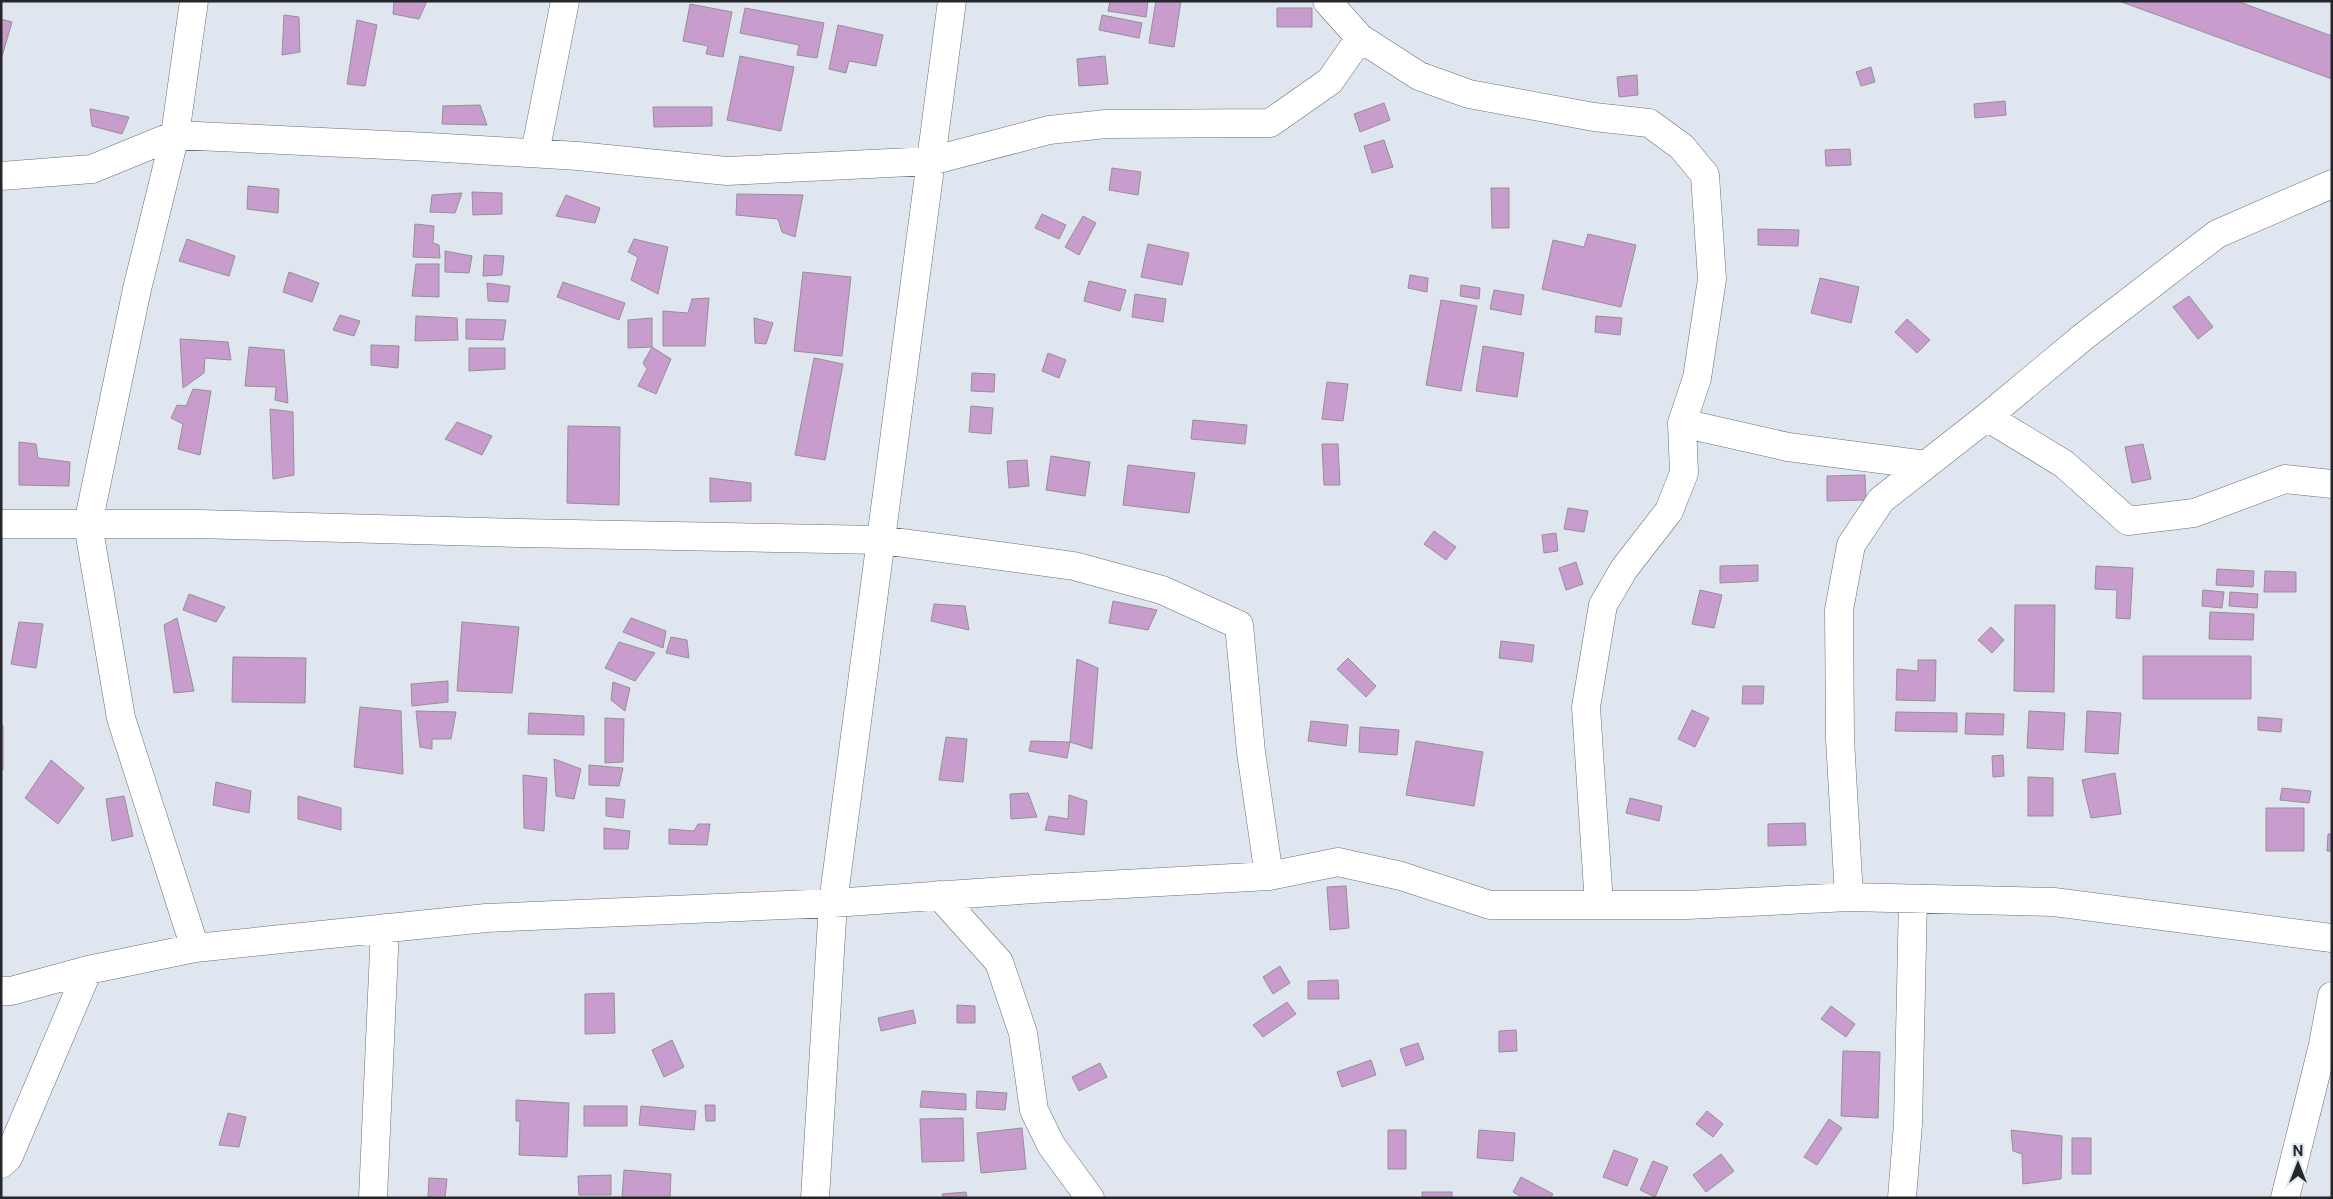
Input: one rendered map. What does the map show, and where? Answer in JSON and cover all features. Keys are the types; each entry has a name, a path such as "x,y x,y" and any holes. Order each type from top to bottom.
{"street":[{"path":"194,1 175,135 137,289 88,524 121,718 195,948"},
{"path":"535,154 564,1"},
{"path":"815,1198 833,903 952,1"},
{"path":"1327,1 1360,38 1419,76 1469,94 1594,117 1649,123 1682,147 1705,175 1712,279 1697,378 1682,423 1684,473 1669,511 1624,569 1603,605 1586,708 1599,905"},
{"path":"1,176 92,169 175,135 535,154 727,171 931,161 1059,129 1106,124 1270,123 1330,81 1360,38"},
{"path":"1849,897 1840,739 1838,610 1851,545 1881,500 1987,417 2083,337 2217,234 2332,184"},
{"path":"1987,417 2064,464 2128,521 2194,513 2285,479 2332,484"},
{"path":"1682,423 1788,447 1926,465"},
{"path":"1,524 198,524 881,540 1074,566 1162,590 1239,625 1251,752 1269,876"},
{"path":"1,991 11,991 88,970 195,948 486,918 833,903 1269,876 1338,862 1402,876 1490,905 1687,905 1849,897 2054,902 2332,938"},
{"path":"939,895 999,962 1023,1033 1034,1110 1051,1145 1090,1198"},
{"path":"1902,1198 1908,1124 1913,898"},
{"path":"373,1198 385,928"},
{"path":"1,1164 8,1158 88,970"},
{"path":"2285,1198 2310,1100 2332,996"}],"building":[{"path":"394,1 427,1 419,19 393,14"},
{"path":"1110,1 1148,1 1146,17 1108,11"},
{"path":"1156,1 1181,1 1174,47 1149,43"},
{"path":"2119,1 2237,1 2332,36 2332,79"},
{"path":"690,4 732,12 723,57 706,54 708,46 683,41"},
{"path":"745,8 824,23 817,58 797,55 799,45 740,33"},
{"path":"1277,8 1312,8 1312,27 1277,27"},
{"path":"284,15 299,17 300,52 282,55"},
{"path":"1102,15 1142,23 1139,38 1099,30"},
{"path":"1,19 12,22 1,60"},
{"path":"357,20 377,25 365,86 347,84"},
{"path":"838,25 883,35 876,66 849,61 846,73 829,69"},
{"path":"740,56 794,67 781,131 727,120"},
{"path":"1105,56 1108,84 1079,86 1077,59"},
{"path":"1871,67 1875,82 1861,86 1856,72"},
{"path":"1637,75 1638,95 1619,97 1617,77"},
{"path":"2005,101 2006,115 1975,118 1974,104"},
{"path":"1384,103 1390,120 1360,132 1354,114"},
{"path":"480,105 487,125 442,124 443,106"},
{"path":"653,107 712,107 712,126 654,127"},
{"path":"90,109 129,117 122,134 92,126"},
{"path":"1384,140 1393,167 1372,173 1364,146"},
{"path":"1850,149 1851,165 1826,166 1825,150"},
{"path":"1112,168 1141,172 1138,195 1109,190"},
{"path":"248,186 279,189 278,213 247,209"},
{"path":"1491,188 1509,188 1509,228 1492,228"},
{"path":"472,192 502,193 502,214 473,215"},
{"path":"462,193 455,213 430,212 432,195"},
{"path":"737,194 803,195 795,237 782,232 778,219 736,215"},
{"path":"566,195 600,208 595,223 556,216"},
{"path":"1042,214 1066,225 1059,239 1035,228"},
{"path":"1083,216 1096,223 1079,255 1065,247"},
{"path":"415,224 434,226 433,243 439,245 440,258 413,257"},
{"path":"1758,229 1799,230 1798,246 1758,245"},
{"path":"1588,234 1636,245 1621,307 1542,289 1553,240 1584,247"},
{"path":"187,239 235,256 229,276 179,261"},
{"path":"634,239 668,247 658,294 631,280 638,257 628,252"},
{"path":"1148,244 1189,253 1182,285 1141,277"},
{"path":"445,251 472,256 469,273 445,272"},
{"path":"484,255 504,256 502,275 483,276"},
{"path":"416,264 439,264 439,297 412,296"},
{"path":"289,272 319,283 312,302 283,292"},
{"path":"803,272 851,277 842,356 794,351"},
{"path":"1410,275 1428,278 1427,292 1408,288"},
{"path":"1820,278 1859,287 1851,323 1811,313"},
{"path":"1089,281 1126,290 1120,311 1084,301"},
{"path":"563,282 625,303 619,320 557,297"},
{"path":"487,283 510,286 508,302 488,301"},
{"path":"1461,285 1480,288 1479,299 1460,296"},
{"path":"1494,290 1524,295 1521,315 1490,309"},
{"path":"1135,294 1166,299 1163,322 1132,317"},
{"path":"2189,296 2213,327 2198,339 2173,307"},
{"path":"709,298 705,346 663,346 663,311 688,313 692,299"},
{"path":"1441,300 1477,306 1461,391 1426,385"},
{"path":"340,315 360,321 354,336 333,330"},
{"path":"416,316 457,318 458,340 415,341"},
{"path":"1596,316 1622,318 1620,335 1595,332"},
{"path":"652,318 652,347 628,348 628,320"},
{"path":"754,318 773,323 766,344 755,343"},
{"path":"466,319 506,320 503,340 466,339"},
{"path":"1907,319 1930,340 1917,353 1895,332"},
{"path":"180,339 228,342 231,360 205,358 204,373 183,388"},
{"path":"371,345 399,346 398,368 371,365"},
{"path":"1483,346 1524,353 1517,397 1476,391"},
{"path":"249,347 284,350 288,403 275,400 276,387 245,386"},
{"path":"652,347 671,359 656,394 638,386 647,369 643,363"},
{"path":"469,348 505,348 505,369 469,371"},
{"path":"1048,353 1066,360 1059,378 1042,371"},
{"path":"814,358 843,364 825,460 795,455"},
{"path":"972,373 995,374 994,392 971,391"},
{"path":"1327,382 1348,384 1343,421 1322,419"},
{"path":"193,389 211,391 200,455 178,449 183,424 171,418 177,405 186,406"},
{"path":"971,406 993,408 991,434 969,432"},
{"path":"270,409 293,412 294,475 273,479"},
{"path":"1193,420 1247,425 1245,444 1191,439"},
{"path":"457,422 492,436 482,455 445,439"},
{"path":"568,426 620,427 619,505 567,503"},
{"path":"19,442 36,444 38,458 70,462 69,486 19,485"},
{"path":"1322,444 1338,444 1340,485 1324,485"},
{"path":"2143,444 2151,479 2132,483 2125,447"},
{"path":"1051,456 1090,462 1085,496 1046,490"},
{"path":"1027,460 1029,486 1009,488 1007,461"},
{"path":"1128,465 1195,473 1189,513 1123,505"},
{"path":"1865,475 1866,500 1827,501 1827,476"},
{"path":"710,478 751,483 751,501 710,502"},
{"path":"1568,508 1588,511 1584,532 1564,529"},
{"path":"1434,531 1456,547 1446,560 1424,544"},
{"path":"1556,533 1558,551 1544,553 1542,535"},
{"path":"1576,562 1583,584 1566,590 1559,568"},
{"path":"1758,565 1758,581 1720,583 1720,566"},
{"path":"2096,566 2133,568 2130,619 2116,618 2117,590 2095,589"},
{"path":"2217,569 2254,571 2253,587 2216,585"},
{"path":"2265,571 2296,572 2296,592 2264,592"},
{"path":"1700,590 1722,595 1714,628 1692,624"},
{"path":"2203,590 2224,592 2222,608 2202,606"},
{"path":"2230,592 2258,594 2257,608 2229,606"},
{"path":"189,594 225,607 216,622 183,610"},
{"path":"1113,601 1157,610 1148,630 1109,623"},
{"path":"934,604 965,606 969,630 931,621"},
{"path":"2015,605 2055,605 2054,692 2014,691"},
{"path":"2210,612 2254,614 2253,640 2209,639"},
{"path":"177,618 194,691 174,693 164,625"},
{"path":"631,618 666,631 663,648 623,632"},
{"path":"19,622 43,624 36,668 11,664"},
{"path":"462,622 519,627 512,693 457,691"},
{"path":"1991,627 2004,640 1992,653 1978,640"},
{"path":"671,637 687,640 689,658 666,653"},
{"path":"1501,641 1534,645 1532,662 1499,658"},
{"path":"619,642 655,653 635,681 605,668"},
{"path":"2143,656 2251,656 2251,699 2143,699"},
{"path":"233,657 306,658 305,703 232,702"},
{"path":"1348,658 1376,686 1366,697 1337,669"},
{"path":"1077,659 1098,668 1092,749 1070,742"},
{"path":"1918,660 1936,660 1935,701 1896,700 1897,669 1918,671"},
{"path":"448,681 448,702 412,706 411,684"},
{"path":"613,682 630,688 625,711 611,700"},
{"path":"1743,686 1764,686 1763,704 1742,704"},
{"path":"360,707 401,711 403,774 354,767"},
{"path":"1692,710 1709,718 1695,747 1678,739"},
{"path":"416,711 456,712 451,739 432,739 432,749 420,747"},
{"path":"2029,711 2065,713 2063,750 2027,748"},
{"path":"2087,711 2121,713 2118,754 2085,752"},
{"path":"1896,712 1957,713 1957,732 1895,731"},
{"path":"529,713 584,716 584,735 528,734"},
{"path":"1966,713 2004,714 2003,735 1965,734"},
{"path":"2258,717 2282,719 2281,732 2258,730"},
{"path":"605,718 624,719 623,762 605,763"},
{"path":"1311,721 1348,725 1346,746 1308,741"},
{"path":"3,725 3,770 1,770 1,726"},
{"path":"1360,727 1399,730 1397,755 1359,752"},
{"path":"946,737 967,739 963,782 939,780"},
{"path":"1031,741 1070,742 1067,758 1029,751"},
{"path":"1416,741 1483,752 1474,806 1406,795"},
{"path":"2003,755 2004,776 1993,777 1992,756"},
{"path":"554,759 581,769 574,799 556,796"},
{"path":"51,760 84,788 58,824 25,798"},
{"path":"589,765 623,768 619,786 589,785"},
{"path":"2115,773 2121,814 2091,818 2082,780"},
{"path":"523,775 547,778 544,831 524,828"},
{"path":"2028,777 2053,778 2053,816 2028,816"},
{"path":"216,782 251,791 249,813 213,805"},
{"path":"2282,788 2311,791 2309,803 2280,800"},
{"path":"1028,793 1037,817 1011,819 1010,794"},
{"path":"1069,795 1087,801 1084,835 1045,830 1049,816 1068,819"},
{"path":"124,796 133,836 112,841 106,799"},
{"path":"298,796 341,808 341,830 298,819"},
{"path":"606,798 625,800 623,818 606,816"},
{"path":"1630,798 1662,806 1659,821 1626,813"},
{"path":"2266,808 2304,808 2304,851 2266,851"},
{"path":"1805,823 1806,845 1768,846 1768,824"},
{"path":"698,824 710,824 707,845 669,844 669,829 694,831"},
{"path":"604,828 630,831 628,849 604,849"},
{"path":"2328,834 2332,834 2332,851 2327,851"},
{"path":"1346,886 1349,928 1330,930 1327,887"},
{"path":"1280,966 1290,983 1273,994 1263,977"},
{"path":"1338,980 1339,999 1308,999 1308,981"},
{"path":"614,993 615,1033 585,1034 585,994"},
{"path":"1287,1002 1296,1014 1263,1037 1253,1025"},
{"path":"957,1005 975,1006 975,1023 957,1023"},
{"path":"1831,1006 1855,1024 1846,1037 1821,1019"},
{"path":"913,1010 916,1023 881,1031 878,1018"},
{"path":"1516,1030 1517,1051 1499,1052 1499,1031"},
{"path":"672,1040 684,1067 664,1077 652,1050"},
{"path":"1418,1043 1424,1059 1406,1066 1400,1049"},
{"path":"1843,1051 1880,1052 1878,1118 1841,1116"},
{"path":"1371,1060 1376,1075 1342,1087 1337,1072"},
{"path":"1100,1063 1107,1077 1079,1091 1072,1077"},
{"path":"922,1091 966,1094 966,1110 920,1107"},
{"path":"977,1091 1007,1093 1005,1110 976,1108"},
{"path":"516,1100 569,1103 567,1157 519,1155 520,1121 516,1121"},
{"path":"705,1105 715,1105 715,1121 706,1121"},
{"path":"584,1106 627,1106 627,1126 584,1126"},
{"path":"641,1106 696,1111 694,1130 639,1125"},
{"path":"1707,1111 1723,1124 1713,1137 1696,1124"},
{"path":"228,1113 246,1117 239,1147 219,1145"},
{"path":"963,1118 964,1161 922,1162 920,1119"},
{"path":"1829,1119 1842,1128 1817,1165 1804,1157"},
{"path":"1022,1128 1026,1169 981,1173 977,1133"},
{"path":"1388,1130 1406,1130 1406,1169 1388,1169"},
{"path":"1479,1130 1515,1133 1513,1161 1477,1158"},
{"path":"2011,1130 2062,1136 2061,1179 2023,1184 2022,1154 2013,1151"},
{"path":"2072,1138 2091,1138 2091,1174 2072,1174"},
{"path":"1614,1150 1638,1159 1627,1186 1603,1177"},
{"path":"1721,1154 1734,1171 1706,1192 1693,1175"},
{"path":"1653,1161 1668,1167 1655,1197 1640,1190"},
{"path":"624,1170 671,1174 670,1198 622,1198"},
{"path":"611,1175 611,1195 579,1195 578,1176"},
{"path":"1521,1177 1553,1194 1550,1198 1523,1198 1513,1192"},
{"path":"429,1178 447,1179 445,1198 428,1197"},
{"path":"966,1192 967,1198 943,1198 942,1194"},
{"path":"1422,1192 1452,1192 1452,1198 1422,1198"}]}
